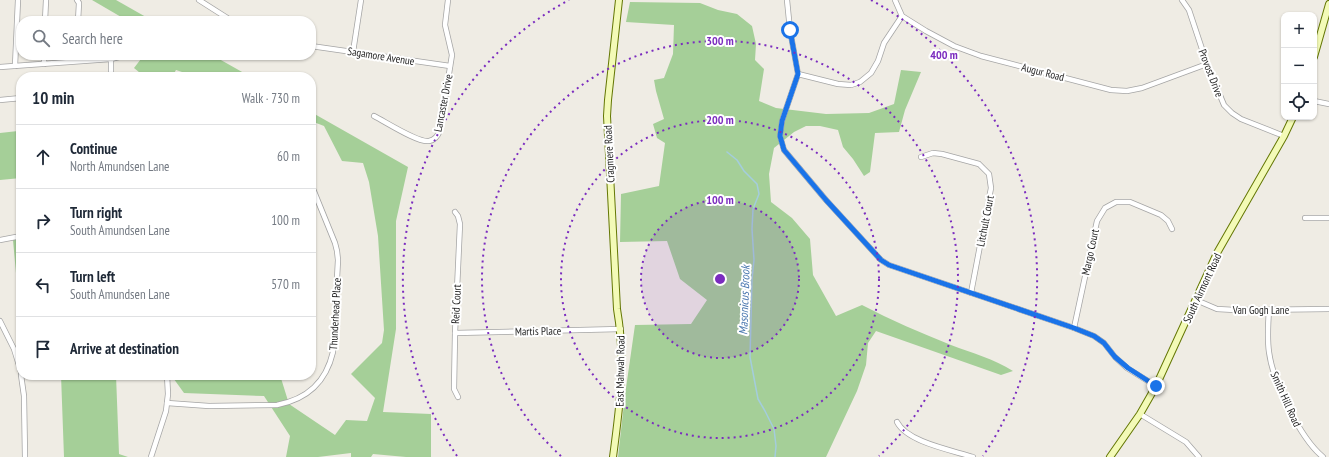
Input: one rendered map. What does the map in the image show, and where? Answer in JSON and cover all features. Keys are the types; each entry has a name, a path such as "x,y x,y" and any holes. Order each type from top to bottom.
{"street":[{"path":"17,16 18,0"},
{"path":"45,16 46,0"},
{"path":"77,0 78,16"},
{"path":"199,0 224,16"},
{"path":"353,52 361,0"},
{"name":"Lancaster Drive","path":"374,116 415,138 424,141 431,141 437,137 440,130 450,66 451,50 446,35 445,25 448,0"},
{"name":"Cragmere Road","path":"618,309 607,116 619,0"},
{"path":"787,0 790,30 798,74 782,121 780,136 784,150 826,200 881,260 889,265 1094,336 1104,343 1115,357 1128,368 1156,386"},
{"path":"798,74 838,84 851,85 860,82 871,73 878,61 884,43 902,16 895,0"},
{"name":"Provost Drive","path":"1182,0 1189,10 1207,64 1224,104 1232,113 1241,119 1284,136"},
{"path":"1317,48 1329,4"},
{"name":"Augur Road","path":"902,16 954,46 981,56 1112,90 1127,91 1142,88 1207,64"},
{"path":"15,66 16,44"},
{"name":"Sagamore Avenue","path":"316,47 450,66"},
{"path":"0,67 85,60"},
{"path":"111,60 111,72"},
{"path":"0,100 16,98"},
{"path":"1317,102 1329,104"},
{"name":"South Airmont Road","path":"1110,457 1140,414 1156,386 1217,254 1292,120"},
{"name":"Litchult Court","path":"921,157 933,153 942,154 979,164 989,174 991,188 971,294"},
{"name":"Thunderhead Place","path":"167,403 209,406 277,405 303,397 317,386 323,378 331,362 333,352 338,260 335,243 316,196"},
{"name":"Margo Court","path":"1074,328 1097,221 1105,208 1116,202 1130,202 1161,215 1168,221 1172,229"},
{"name":"Reid Court","path":"455,212 458,216 460,224 454,389 458,397"},
{"path":"1306,218 1329,218"},
{"path":"0,240 16,237"},
{"name":"Van Gogh Lane","path":"1196,300 1217,309 1329,309"},
{"name":"East Mahwah Road","path":"613,457 622,384 621,329 618,309"},
{"name":"Smith Hill Road","path":"1270,310 1268,329 1273,372 1300,431 1322,457"},
{"path":"0,321 16,355"},
{"name":"Martis Place","path":"455,333 621,329"},
{"path":"22,380 24,396 25,457"},
{"path":"151,457 167,403 167,380"},
{"path":"1140,414 1186,442 1199,457"},
{"path":"897,422 900,428 918,440 973,457"}],"green space":[{"path":"92,0 116,0 144,16 119,16"},
{"path":"630,2 700,3 718,10 737,14 752,26 756,44 755,60 764,69 759,101 776,108 826,114 869,113 894,104 901,70 921,72 905,110 899,132 875,133 870,172 864,176 843,147 838,130 820,126 806,126 794,132 774,148 769,174 771,202 792,218 810,239 813,275 836,316 862,305 917,331 991,360 1013,371 1001,375 876,331 868,343 866,365 857,391 826,457 618,457 635,325 691,324 707,300 680,279 667,241 620,242 621,194 659,186 665,143 657,138 653,124 664,119 654,80 664,78 673,54 674,25 626,22"},
{"path":"140,60 221,60 242,72 182,72 176,70 175,72 139,72 134,68"},
{"path":"316,115 408,167 396,221 396,329 383,412 431,414 431,457 406,457 373,454 371,457 351,457 351,453 318,457 286,457 290,436 264,396 184,393 175,380 282,380 289,404 335,435 346,420 367,421 375,398 351,374 382,343 384,330 378,236 369,182 363,163 342,161 324,126 316,123"},
{"path":"16,131 16,178 0,180 0,133"},
{"path":"16,239 16,273 13,240"},
{"path":"61,380 116,380 119,454 128,457 64,457"}],"waterway":[{"name":"Masonicus Brook","path":"727,152 737,160 744,171 757,184 759,194 753,209 752,229 754,260 752,279 750,357 758,399 774,429 776,446 775,457"}],"route":[{"path":"790,30 798,74 782,121 780,136 784,150 826,200 881,260 889,265 1094,336 1104,343 1115,357 1128,368 1156,386"}]}
